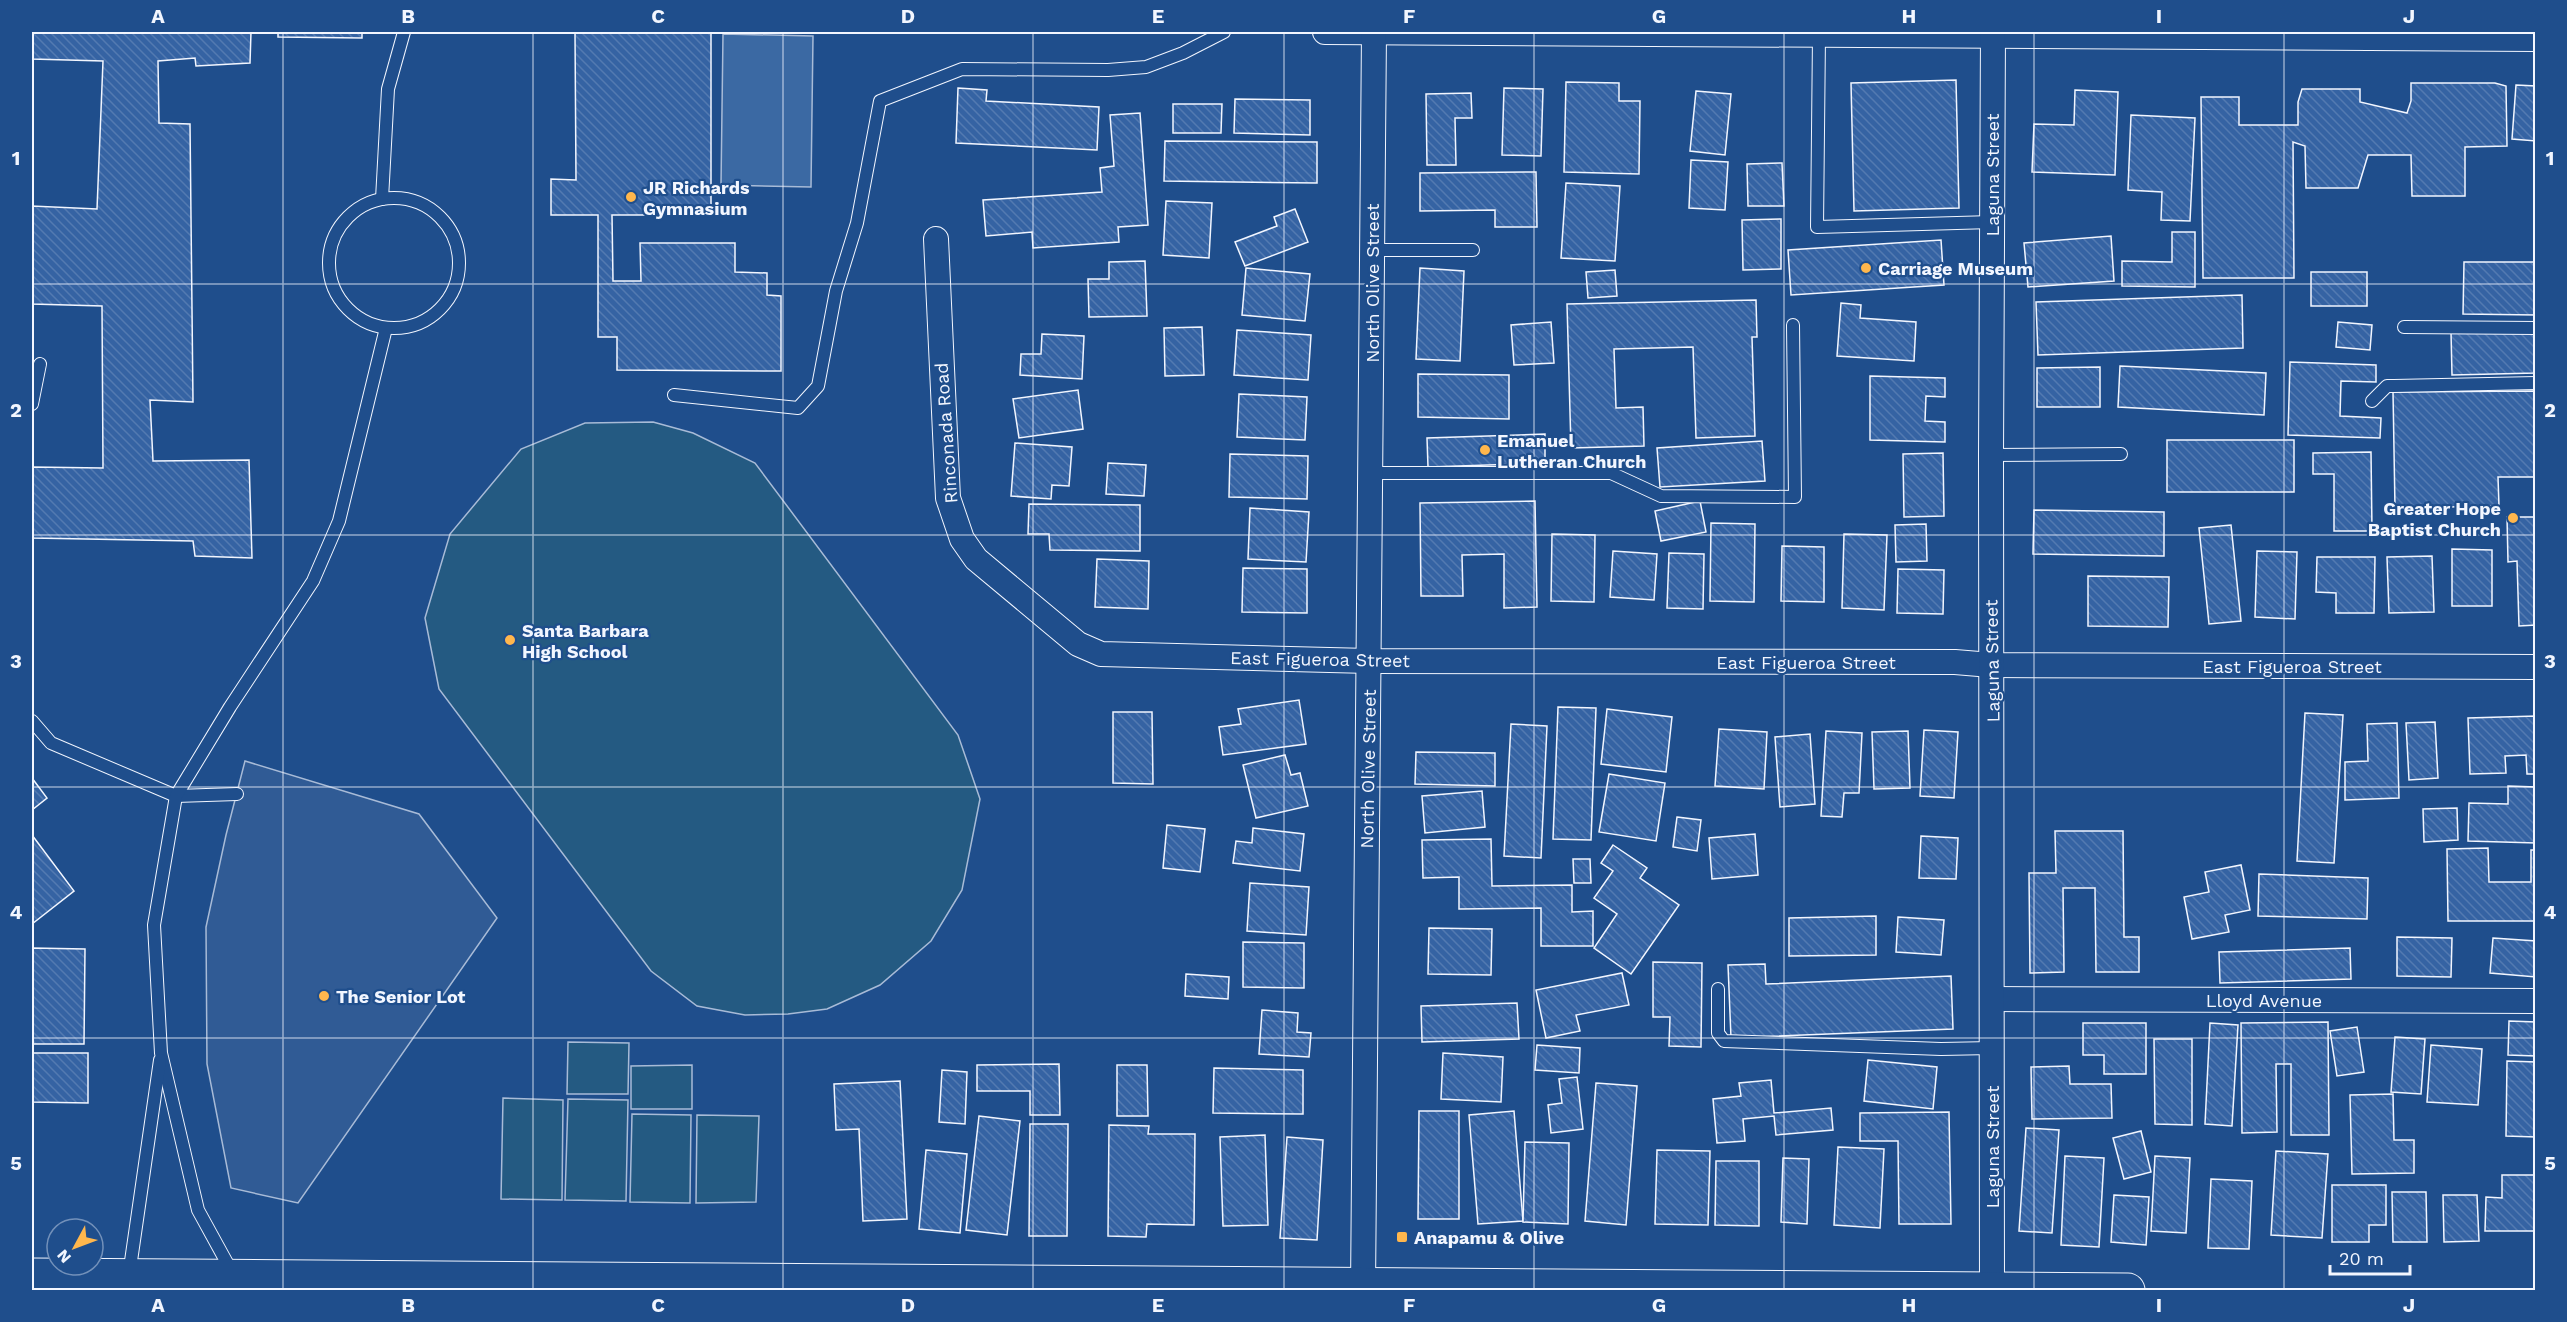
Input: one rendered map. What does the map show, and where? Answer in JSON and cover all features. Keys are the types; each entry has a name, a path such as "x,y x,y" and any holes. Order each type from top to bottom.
{"main road":[{"path":"32,1275 129,1283 234,1276 748,1285 2128,1290"}],"street":[{"path":"1325,32 1819,35 1993,33 2535,39"},
{"name":"North Olive Street","path":"1363,1287 1374,32"},
{"name":"Laguna Street","path":"1992,1290 1993,33"},
{"name":"Rinconada Road","path":"936,239 950,511 962,539 976,559 1078,644"},
{"name":"East Figueroa Street","path":"1078,644 1101,654 1369,662 1964,662 1991,665 2535,667"},
{"name":"Lloyd Avenue","path":"1992,999 2535,1001"}],"lane":[{"path":"382,199 388,89 404,32"},
{"path":"674,395 798,408 818,386 836,291 857,223 880,101 962,69 1108,70 1146,67 1183,53 1224,32"},
{"path":"1819,35 1817,227 1992,222"},
{"path":"405,198 426,206 443,220 455,239 459,261 456,284 446,303 429,318 408,327 386,328 366,322 349,310 337,294 330,274 329,254 335,235 346,218 363,205 382,199 405,198"},
{"path":"1372,250 1473,250"},
{"path":"1371,473 1611,473 1661,496 1795,497 1793,325"},
{"path":"2404,327 2535,328"},
{"path":"234,1276 198,1210 161,1053 154,925 176,796 225,714 313,581 339,521 386,328"},
{"path":"32,404 40,364"},
{"path":"2372,401 2387,386 2535,383"},
{"path":"1991,455 2121,454"},
{"path":"32,721 51,743 176,796 237,794"},
{"path":"1718,989 1718,1033 1724,1041 1941,1049 1992,1048"},
{"path":"129,1283 161,1053"}],"shaded area":[{"path":"723,34 813,36 811,187 721,185"},
{"path":"653,422 693,433 755,463 958,735 980,799 962,890 931,941 880,985 827,1009 788,1014 745,1015 697,1006 651,971 439,689 425,618 450,534 521,449 585,423"},
{"name":"The Senior Lot","path":"245,761 419,814 497,918 298,1203 231,1188 207,1064 206,927"},
{"path":"568,1042 629,1043 628,1094 567,1094"},
{"path":"692,1065 692,1109 631,1109 631,1066"},
{"path":"503,1098 563,1100 562,1200 501,1199"},
{"path":"568,1099 628,1100 626,1201 565,1200"},
{"path":"632,1114 691,1115 690,1203 630,1202"},
{"path":"697,1115 759,1116 756,1202 696,1203"}],"building":[{"path":"32,32 251,32 250,63 196,66 195,58 158,61 159,123 190,124 193,402 150,400 153,461 249,460 252,558 195,556 193,541 32,538 32,467 103,468 102,306 32,304 32,206 97,209 103,61 32,59"},
{"path":"278,32 362,32 362,38 278,37"},
{"name":"JR Richards Gymnasium","path":"575,32 711,32 711,215 612,215 613,281 641,281 640,243 735,243 735,272 767,273 767,295 781,296 781,371 617,370 617,337 598,337 598,215 551,215 551,179 576,180"},
{"path":"1956,80 1959,208 1854,211 1851,83"},
{"path":"1566,82 1619,83 1619,101 1640,101 1639,174 1564,172"},
{"path":"2411,83 2495,83 2506,86 2507,146 2465,147 2465,196 2412,196 2411,155 2368,155 2358,188 2306,188 2305,146 2293,142 2294,278 2203,278 2201,97 2239,97 2239,125 2298,125 2298,102 2302,89 2360,89 2360,102 2407,113 2411,101"},
{"path":"2516,85 2536,86 2536,141 2512,139"},
{"path":"958,88 987,90 986,101 1099,107 1097,150 956,143"},
{"path":"1504,88 1543,89 1541,156 1502,155"},
{"path":"2075,90 2118,92 2115,175 2032,172 2034,124 2074,125"},
{"path":"1696,91 1731,94 1725,155 1690,151"},
{"path":"1471,93 1472,118 1455,118 1456,165 1427,165 1426,94"},
{"path":"1235,99 1310,100 1310,135 1234,133"},
{"path":"1173,104 1222,104 1221,133 1173,133"},
{"path":"1140,113 1148,225 1118,227 1119,242 1033,248 1032,232 986,236 983,200 1102,192 1100,168 1114,166 1110,115"},
{"path":"2131,115 2195,118 2190,221 2161,220 2162,192 2128,190"},
{"path":"1165,141 1317,142 1317,183 1164,181"},
{"path":"1691,160 1728,162 1725,210 1689,208"},
{"path":"1782,163 1784,206 1748,206 1747,164"},
{"path":"1536,172 1537,227 1495,227 1495,210 1420,211 1420,173"},
{"path":"1566,183 1620,186 1615,261 1561,258"},
{"path":"1166,201 1212,203 1209,258 1163,255"},
{"path":"1295,209 1308,242 1245,266 1235,242 1277,226 1274,217"},
{"path":"1781,219 1781,269 1743,270 1742,220"},
{"path":"2172,232 2195,232 2195,287 2122,286 2122,261 2172,262"},
{"path":"2111,236 2114,281 2028,287 2024,243"},
{"name":"Carriage Museum","path":"1941,240 1944,285 1791,295 1788,250"},
{"path":"1145,261 1147,316 1089,317 1088,279 1109,279 1109,262"},
{"path":"2464,262 2536,262 2536,315 2463,314"},
{"path":"1246,268 1310,274 1305,321 1242,315"},
{"path":"1420,268 1464,271 1460,361 1416,359"},
{"path":"1615,270 1617,296 1588,298 1586,272"},
{"path":"2311,272 2367,272 2367,306 2311,306"},
{"path":"2242,295 2243,348 2038,355 2036,302"},
{"path":"1756,300 1757,337 1752,337 1755,436 1696,438 1693,347 1614,349 1616,408 1643,407 1644,446 1571,448 1567,304"},
{"path":"1841,303 1861,305 1860,318 1916,322 1914,361 1837,356"},
{"path":"1551,322 1554,363 1514,365 1511,325"},
{"path":"2338,322 2372,325 2370,350 2336,347"},
{"path":"1202,327 1204,375 1165,376 1164,328"},
{"path":"1237,330 1311,335 1308,380 1234,375"},
{"path":"2536,330 2536,373 2452,375 2451,332"},
{"path":"1042,334 1084,336 1082,379 1020,375 1021,354 1041,354"},
{"path":"2290,362 2376,365 2376,382 2341,381 2340,416 2381,418 2380,438 2288,435"},
{"path":"2120,366 2266,373 2264,415 2118,407"},
{"path":"2100,367 2100,407 2037,407 2037,368"},
{"path":"1418,374 1509,375 1509,419 1418,417"},
{"path":"1870,376 1945,378 1945,397 1926,396 1925,421 1945,422 1945,442 1870,440"},
{"path":"1078,390 1083,429 1019,438 1013,399"},
{"path":"2536,391 2536,477 2498,477 2499,506 2395,508 2393,392"},
{"path":"1239,394 1307,397 1305,440 1237,437"},
{"path":"1545,434 1545,463 1428,467 1427,438"},
{"path":"2167,440 2294,440 2294,492 2167,492"},
{"path":"1762,441 1765,481 1660,487 1657,448"},
{"path":"1015,443 1072,447 1069,486 1052,485 1051,499 1011,496"},
{"path":"2371,452 2372,531 2334,531 2334,474 2313,474 2313,453"},
{"path":"1943,453 1944,516 1904,517 1903,454"},
{"path":"1230,454 1308,456 1307,499 1229,497"},
{"path":"1108,463 1146,465 1144,496 1106,494"},
{"path":"1535,501 1537,607 1504,608 1504,554 1462,555 1463,596 1421,596 1420,503"},
{"path":"1700,501 1706,532 1661,541 1655,511"},
{"path":"1029,504 1140,505 1140,551 1050,550 1049,534 1028,534"},
{"path":"1250,508 1309,512 1306,562 1248,559"},
{"path":"2034,510 2164,512 2164,556 2033,554"},
{"path":"2507,517 2536,517 2536,625 2519,626 2517,561 2508,562"},
{"path":"1711,523 1755,524 1754,602 1710,601"},
{"path":"1926,524 1927,561 1896,562 1895,525"},
{"path":"2231,525 2241,621 2209,624 2199,528"},
{"path":"1552,534 1595,535 1594,602 1551,601"},
{"path":"1844,534 1887,535 1884,610 1842,608"},
{"path":"1782,546 1824,547 1824,602 1781,601"},
{"path":"2452,549 2492,550 2492,606 2452,606"},
{"path":"1613,551 1657,554 1654,600 1610,597"},
{"path":"2257,551 2297,552 2295,619 2255,617"},
{"path":"1669,553 1704,554 1703,609 1667,608"},
{"path":"2432,556 2434,612 2389,613 2387,557"},
{"path":"2317,557 2375,557 2374,613 2336,613 2336,593 2316,592"},
{"path":"1097,559 1149,561 1148,609 1095,607"},
{"path":"1243,568 1307,569 1307,613 1242,612"},
{"path":"1898,569 1944,570 1943,614 1897,613"},
{"path":"2088,576 2169,577 2168,627 2088,626"},
{"path":"1299,700 1306,744 1223,755 1219,727 1241,724 1238,709"},
{"path":"1558,707 1596,708 1591,840 1553,839"},
{"path":"1607,709 1672,717 1666,772 1601,764"},
{"path":"1113,712 1152,712 1153,784 1113,783"},
{"path":"2305,713 2343,715 2334,863 2297,861"},
{"path":"2536,716 2536,774 2527,774 2526,755 2505,756 2506,773 2470,774 2468,718"},
{"path":"2435,722 2438,778 2409,780 2406,723"},
{"path":"2397,723 2399,798 2345,800 2345,762 2368,761 2367,724"},
{"path":"1511,724 1547,726 1541,858 1504,856"},
{"path":"1719,729 1767,732 1764,789 1715,786"},
{"path":"1924,730 1958,732 1954,798 1920,796"},
{"path":"1826,731 1862,733 1859,793 1844,793 1842,817 1821,816"},
{"path":"1908,731 1910,788 1874,789 1872,732"},
{"path":"1810,734 1815,804 1780,807 1775,737"},
{"path":"1416,752 1495,753 1495,786 1415,784"},
{"path":"1285,755 1291,775 1300,773 1308,806 1256,818 1243,765"},
{"path":"1609,774 1665,783 1656,841 1599,832"},
{"path":"32,778 47,798 32,810"},
{"path":"2508,786 2536,787 2536,843 2468,841 2469,803 2508,804"},
{"path":"1482,791 1485,827 1425,833 1422,796"},
{"path":"2457,808 2458,840 2424,842 2423,809"},
{"path":"1677,817 1701,820 1697,851 1673,847"},
{"path":"1167,825 1205,829 1200,872 1163,868"},
{"path":"1253,828 1304,834 1300,871 1233,863 1236,841 1252,843"},
{"path":"2055,831 2123,831 2124,937 2139,937 2139,972 2096,972 2095,888 2063,888 2064,972 2030,973 2029,873 2056,873"},
{"path":"1755,834 1758,875 1712,879 1709,838"},
{"path":"32,835 74,891 32,924"},
{"path":"1921,836 1958,838 1956,879 1919,878"},
{"path":"1491,839 1492,886 1572,885 1572,912 1593,911 1593,946 1541,946 1541,908 1459,909 1459,877 1423,878 1422,840"},
{"path":"1613,845 1647,868 1640,878 1679,905 1631,974 1594,948 1617,914 1594,898 1613,871 1601,863"},
{"path":"2488,848 2489,882 2531,882 2531,850 2536,850 2536,921 2448,921 2447,849"},
{"path":"1573,859 1590,859 1591,883 1574,883"},
{"path":"2241,865 2250,910 2225,915 2229,932 2192,939 2184,897 2209,892 2205,872"},
{"path":"2259,874 2368,878 2367,919 2258,916"},
{"path":"1250,883 1309,887 1306,935 1247,931"},
{"path":"1876,916 1876,955 1789,956 1789,918"},
{"path":"1898,917 1944,920 1941,955 1896,952"},
{"path":"1429,928 1492,929 1491,975 1428,974"},
{"path":"2397,937 2452,938 2451,977 2397,976"},
{"path":"2493,938 2536,941 2536,977 2490,973"},
{"path":"1243,942 1304,943 1304,988 1243,987"},
{"path":"32,948 85,949 84,1044 32,1044"},
{"path":"2350,948 2351,979 2220,983 2219,952"},
{"path":"1653,962 1702,963 1701,1047 1669,1046 1670,1017 1653,1017"},
{"path":"1765,964 1766,984 1951,976 1953,1029 1731,1038 1728,965"},
{"path":"1622,973 1629,1005 1576,1015 1580,1031 1546,1038 1536,990"},
{"path":"1186,974 1229,977 1228,999 1185,996"},
{"path":"1517,1003 1519,1039 1422,1042 1421,1006"},
{"path":"1262,1010 1298,1013 1297,1032 1311,1033 1309,1057 1259,1054"},
{"path":"2509,1021 2536,1022 2536,1056 2508,1055"},
{"path":"2328,1022 2329,1135 2291,1135 2291,1064 2276,1064 2277,1132 2242,1133 2241,1023"},
{"path":"2083,1023 2146,1023 2146,1074 2104,1074 2104,1055 2083,1055"},
{"path":"2210,1023 2238,1025 2232,1126 2205,1124"},
{"path":"2357,1027 2364,1072 2337,1076 2330,1031"},
{"path":"2395,1037 2425,1039 2421,1094 2391,1092"},
{"path":"2154,1039 2192,1039 2192,1125 2155,1124"},
{"path":"1537,1045 1580,1048 1579,1073 1535,1070"},
{"path":"2431,1045 2482,1049 2478,1105 2427,1102"},
{"path":"32,1053 88,1053 88,1103 32,1102"},
{"path":"1443,1053 1503,1057 1501,1102 1441,1099"},
{"path":"1868,1060 1937,1067 1933,1109 1864,1101"},
{"path":"2507,1061 2536,1062 2536,1137 2506,1136"},
{"path":"1059,1064 1060,1115 1030,1115 1030,1091 977,1091 977,1065"},
{"path":"1117,1065 1147,1065 1148,1116 1117,1116"},
{"path":"2069,1066 2070,1084 2111,1084 2112,1118 2032,1119 2031,1067"},
{"path":"1214,1068 1303,1070 1303,1114 1213,1113"},
{"path":"942,1070 967,1072 965,1124 939,1122"},
{"path":"1577,1077 1583,1129 1551,1133 1548,1105 1562,1103 1559,1079"},
{"path":"1771,1080 1774,1113 1831,1108 1833,1130 1776,1135 1774,1116 1743,1119 1745,1141 1717,1143 1713,1099 1741,1096 1739,1083"},
{"path":"900,1081 907,1219 863,1221 859,1129 836,1130 834,1084"},
{"path":"1596,1083 1637,1086 1626,1225 1585,1221"},
{"path":"2393,1094 2394,1140 2414,1140 2414,1173 2352,1174 2350,1095"},
{"path":"1419,1111 1459,1111 1459,1219 1418,1219"},
{"path":"1514,1111 1523,1221 1478,1224 1469,1115"},
{"path":"1949,1112 1951,1224 1899,1224 1898,1141 1860,1141 1860,1113"},
{"path":"979,1116 1020,1121 1007,1235 966,1230"},
{"path":"1030,1124 1068,1124 1067,1236 1029,1236"},
{"path":"1109,1125 1149,1126 1148,1134 1195,1134 1194,1225 1147,1224 1146,1237 1108,1236"},
{"path":"2026,1128 2059,1130 2052,1233 2019,1231"},
{"path":"2141,1131 2151,1172 2124,1179 2113,1138"},
{"path":"1265,1135 1268,1225 1223,1226 1220,1137"},
{"path":"1287,1137 1323,1140 1317,1240 1280,1238"},
{"path":"1525,1142 1569,1143 1568,1224 1523,1222"},
{"path":"1838,1147 1884,1149 1880,1228 1834,1225"},
{"path":"926,1150 967,1154 960,1233 919,1229"},
{"path":"1657,1150 1710,1151 1708,1225 1655,1224"},
{"path":"2276,1151 2328,1154 2322,1238 2271,1235"},
{"path":"2065,1156 2104,1158 2099,1247 2061,1245"},
{"path":"2155,1156 2190,1158 2186,1233 2151,1231"},
{"path":"1783,1158 1809,1159 1807,1224 1781,1222"},
{"path":"1716,1161 1759,1161 1759,1226 1715,1225"},
{"path":"2502,1175 2536,1175 2536,1231 2485,1231 2486,1197 2502,1198"},
{"path":"2211,1179 2252,1181 2249,1249 2208,1248"},
{"path":"2332,1185 2386,1185 2386,1225 2369,1225 2369,1242 2332,1242"},
{"path":"2392,1192 2426,1192 2427,1242 2393,1242"},
{"path":"2114,1195 2149,1197 2146,1245 2111,1242"},
{"path":"2443,1195 2477,1195 2479,1241 2444,1242"}],"place":[{"name":"JR Richards Gymnasium","path":"631,197"},
{"name":"Carriage Museum","path":"1866,268"},
{"name":"Emanuel Lutheran Church","path":"1485,450"},
{"name":"Greater Hope Baptist Church","path":"2513,518"},
{"name":"Santa Barbara High School","path":"510,640"},
{"name":"The Senior Lot","path":"324,996"},
{"name":"Anapamu & Olive","path":"1402,1237"}]}
